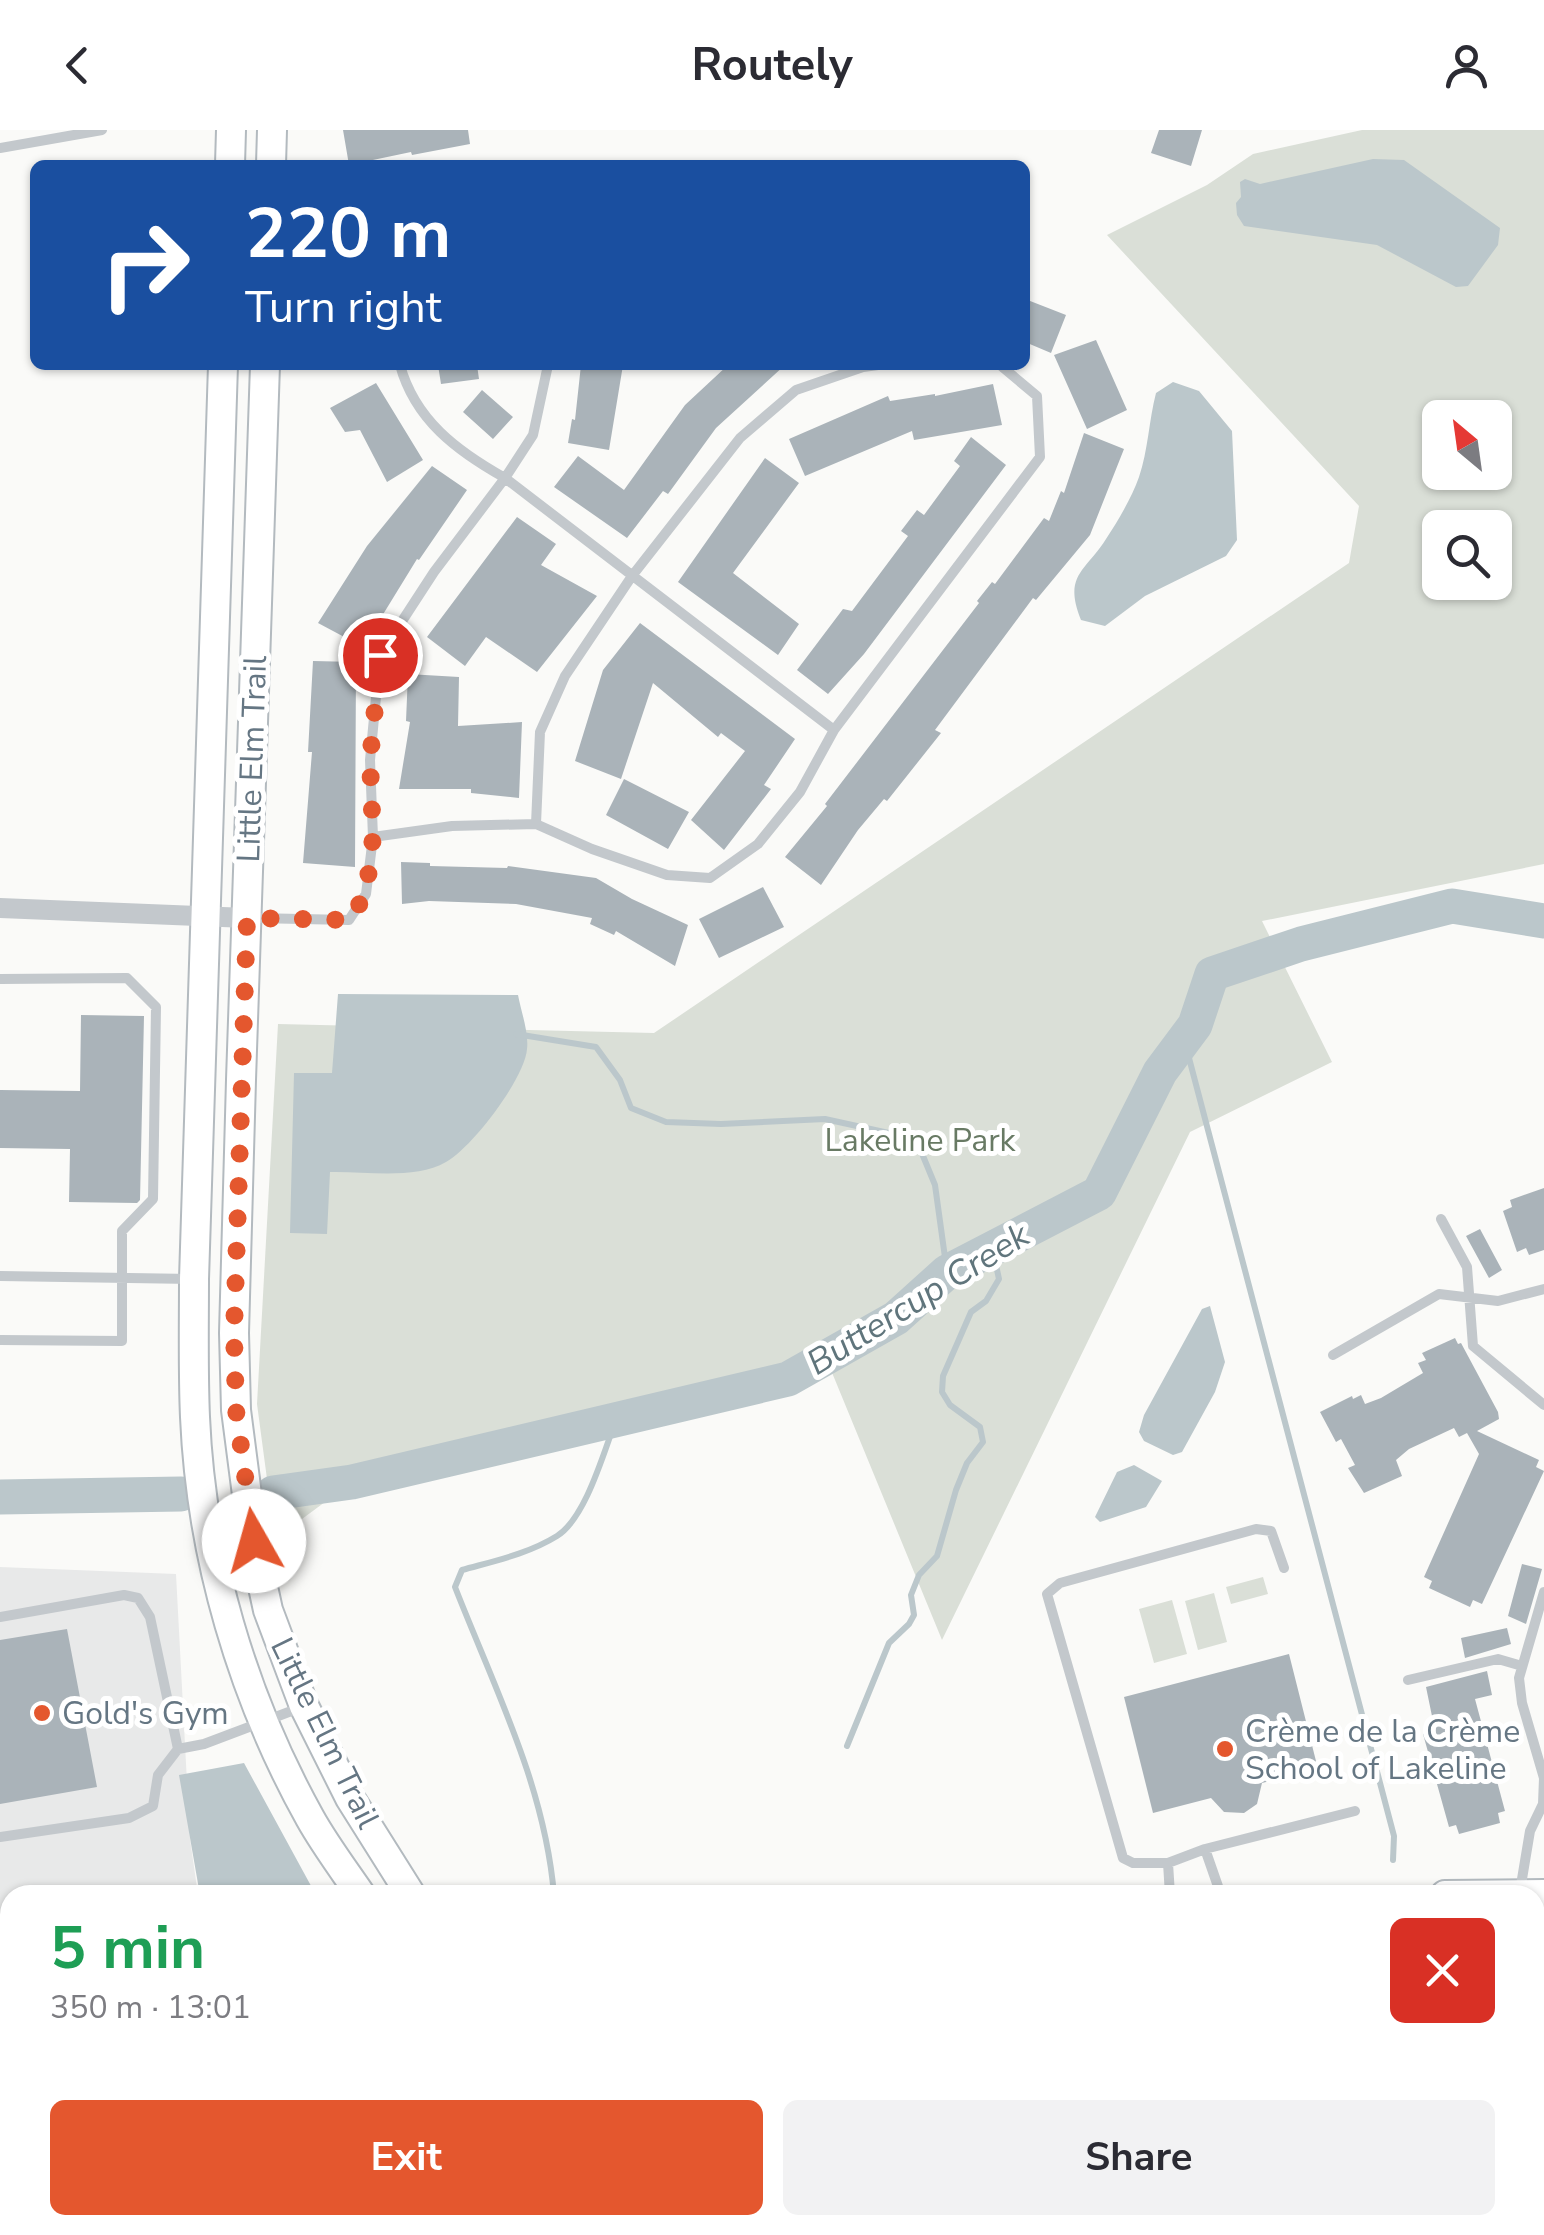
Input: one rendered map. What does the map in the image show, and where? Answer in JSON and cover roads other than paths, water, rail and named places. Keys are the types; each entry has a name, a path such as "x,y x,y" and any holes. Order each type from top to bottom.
{"street":[{"path":"230,160 231,130"},
{"path":"271,160 272,130"},
{"name":"Little Elm Trail","path":"223,370 194,1279 194,1419 211,1546 231,1632 264,1721 311,1820 354,1885"},
{"name":"Little Elm Trail","path":"266,370 234,1332 236,1410 268,1610 304,1706 350,1798 404,1885"},
{"path":"0,908 247,918"}],"lane":[{"path":"0,148 102,130"},
{"path":"402,370 406,385 436,432 505,478 834,730"},
{"path":"247,918 349,920 366,894 373,837 370,760 380,655 434,572 533,435 547,370"},
{"path":"536,824 540,732 565,676 632,576 740,438 796,390 854,370"},
{"path":"373,837 452,826 536,824 667,875 710,878 758,844 800,792 834,730 1040,457 1037,396 1006,370"},
{"path":"0,979 128,978 156,1007 153,1200 122,1231 122,1341 0,1340"},
{"path":"1440,1219 1467,1267 1473,1346 1544,1406"},
{"path":"0,1276 194,1279"},
{"path":"1333,1355 1440,1294 1498,1301 1544,1289"},
{"path":"1284,1568 1271,1531 1256,1530 1060,1582 1048,1594 1123,1858 1132,1863 1168,1863 1205,1849 1354,1811"},
{"path":"1531,1885 1527,1844 1542,1804 1544,1778 1522,1704 1519,1678 1544,1592"},
{"path":"0,1617 124,1594 138,1598 150,1616 178,1748"},
{"path":"1408,1680 1498,1659 1522,1666"},
{"path":"0,1837 129,1818 153,1806 158,1775 178,1748 204,1744 304,1706"},
{"path":"1205,1849 1218,1885"},
{"path":"1168,1863 1169,1885"}],"waterway":[{"name":"Buttercup Creek","path":"273,1493 352,1482 788,1379 896,1318 947,1272 1099,1193 1160,1072 1195,1025 1212,974 1301,944 1452,906 1544,921"},
{"path":"516,1034 596,1047 620,1080 631,1108 666,1122 721,1124 825,1119 916,1139 935,1185 947,1272"},
{"path":"1184,1039 1394,1836 1393,1860"},
{"path":"847,1746 889,1643 914,1615 911,1595 919,1575 937,1556 956,1490 967,1463 983,1442 980,1427 950,1405 942,1392 943,1376 971,1312 986,1301 999,1279 996,1265 1015,1236"},
{"path":"553,1885 529,1776 455,1587 462,1570 534,1548 567,1527 593,1483 616,1420"},
{"name":"Buttercup Creek","path":"0,1497 181,1494"}],"place":[{"name":"Gold's Gym","path":"42,1713"},
{"name":"Crème de la Crème School of Lakeline","path":"1225,1749"}],"park label":[{"name":"Lakeline Park","path":"920,1140"}]}
